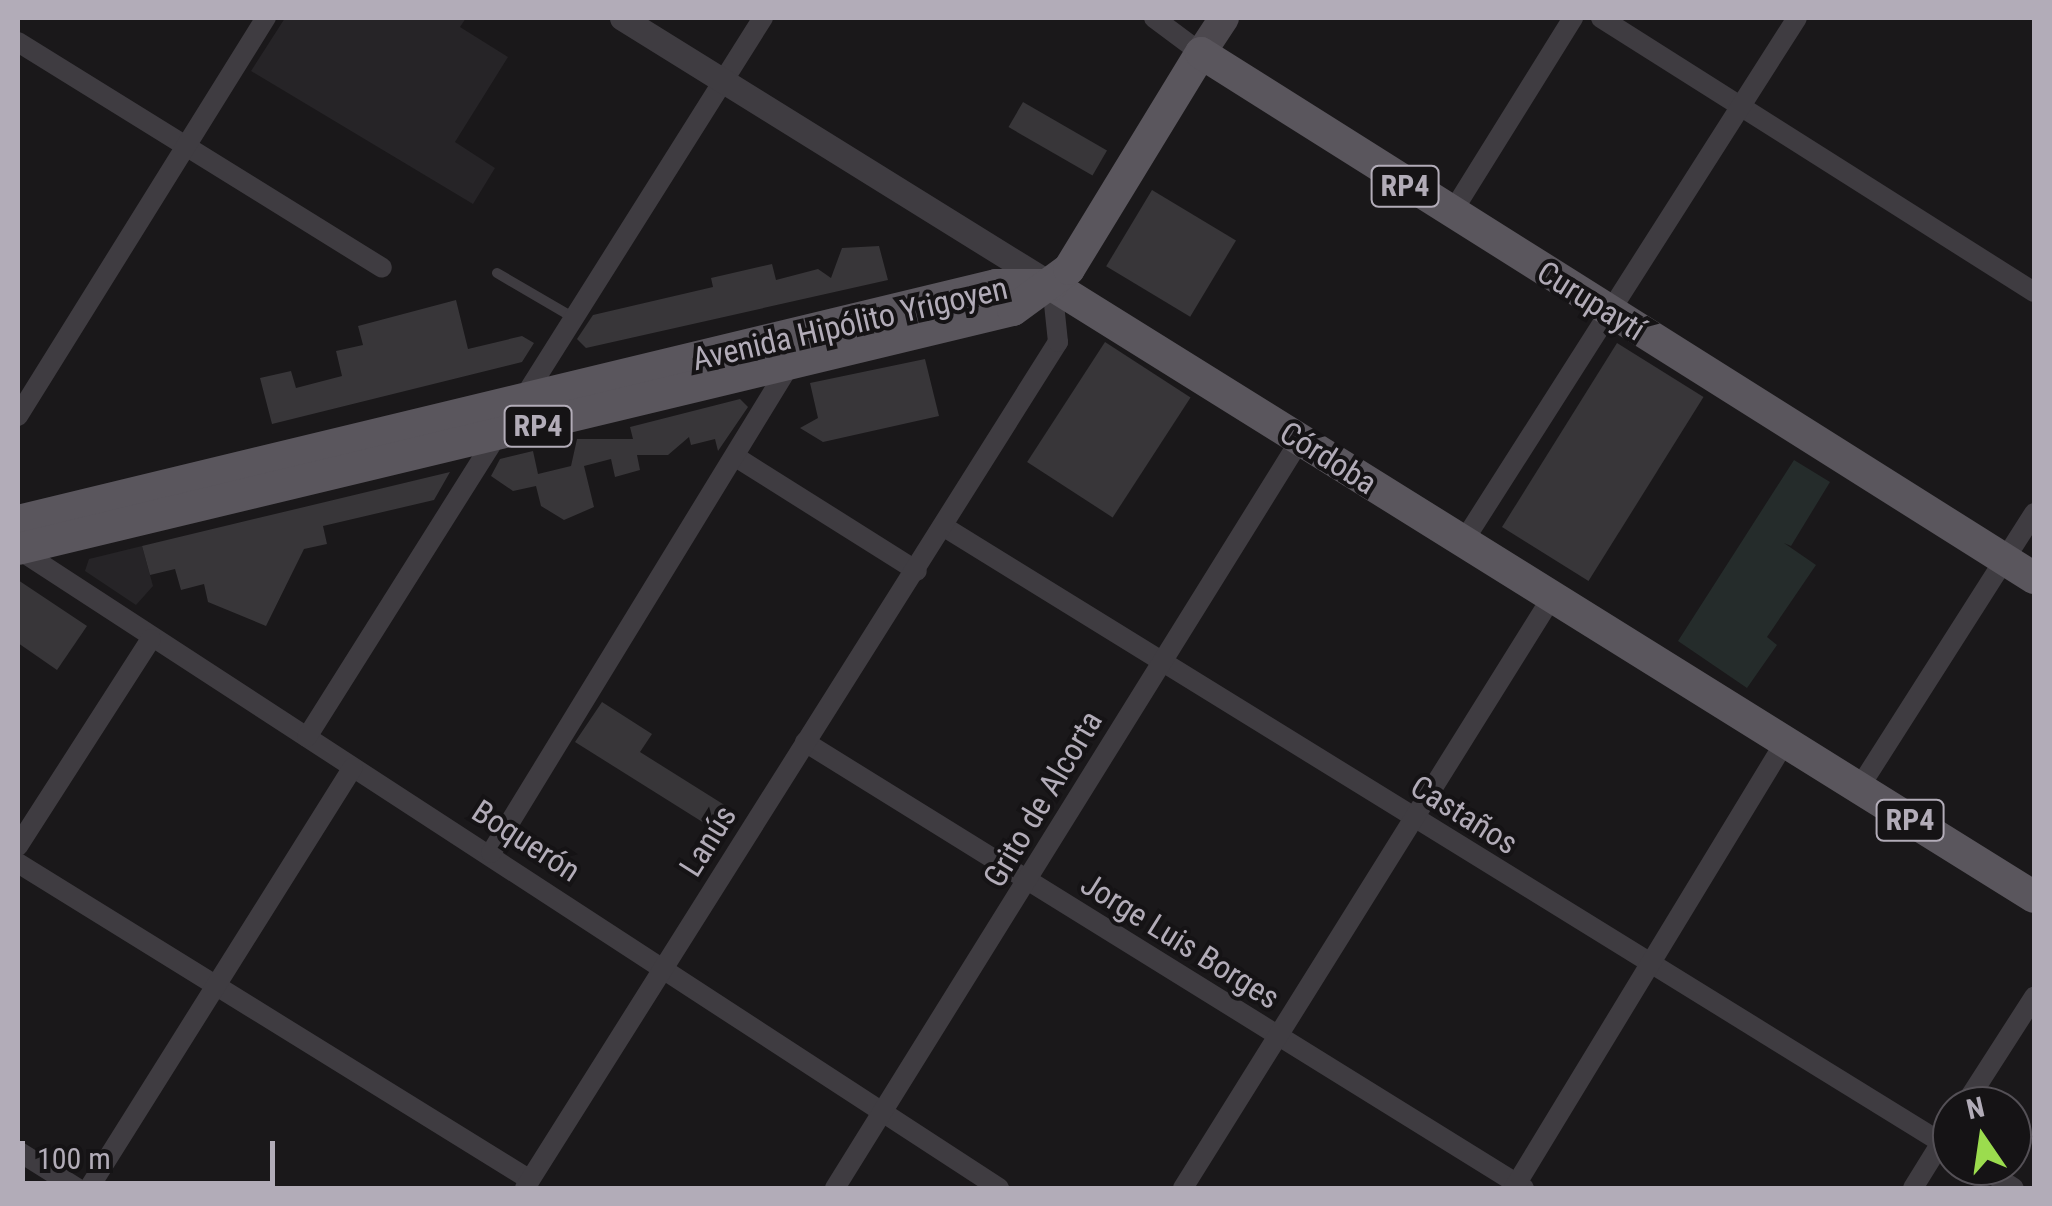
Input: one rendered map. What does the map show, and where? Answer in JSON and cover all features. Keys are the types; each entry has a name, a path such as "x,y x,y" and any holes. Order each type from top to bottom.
{"main road":[{"path":"1202,53 1224,18"},
{"name":"Curupaytí","path":"1202,53 1451,214 2034,578"},
{"name":"RP4","path":"1052,285 1202,53"},
{"name":"Avenida Hipólito Yrigoyen","path":"18,522 996,285 1052,285"},
{"name":"Avenida Hipólito Yrigoyen","path":"18,549 1014,310 1052,285"},
{"name":"Córdoba","path":"1052,285 2034,897"}],"street":[{"path":"18,416 266,18"},
{"name":"Córdoba","path":"622,18 1052,285"},
{"path":"307,737 763,18"},
{"name":"Curupaytí","path":"1154,18 1202,53"},
{"path":"1451,214 1574,18"},
{"path":"1601,18 2034,292"},
{"path":"1463,542 1612,314 1797,18"},
{"path":"18,42 382,268"},
{"name":"Lanús","path":"528,1184 806,742 946,528 1058,342 1052,285"},
{"path":"491,853 739,459 789,366"},
{"name":"Grito de Alcorta","path":"835,1188 1300,440"},
{"path":"739,459 917,571"},
{"path":"1859,788 2034,513"},
{"name":"Castaños","path":"946,528 1163,658 1650,966 1932,1130"},
{"name":"Boquerón","path":"18,549 151,639 491,853 885,1109 999,1188"},
{"path":"1182,1188 1417,821 1552,597"},
{"path":"18,846 151,639"},
{"name":"Jorge Luis Borges","path":"806,742 1518,1187"},
{"path":"1518,1187 1785,742"},
{"path":"89,1188 352,768"},
{"path":"18,863 220,981 528,1184"},
{"path":"1977,1086 2034,997"},
{"path":"18,1150 77,1188"},
{"path":"1913,1188 1932,1161"}],"lane":[{"path":"497,274 575,318"}],"shaded area":[{"path":"285,18 466,18 460,27 508,57 455,142 495,168 473,204 251,71"},
{"path":"1794,460 1830,482 1791,546 1784,543 1816,565 1767,637 1777,645 1747,688 1678,641"},
{"path":"142,546 153,586 136,605 85,571 89,559"}],"building":[{"path":"1023,102 1107,150 1093,176 1008,127"},
{"path":"1152,190 1236,240 1190,317 1106,266"},
{"path":"879,246 888,280 586,348 577,339 593,315 713,287 711,278 772,264 776,280 818,269 831,278 842,248"},
{"path":"456,300 468,349 522,336 534,343 522,362 272,424 260,378 291,371 296,388 342,376 336,351 363,345 358,326"},
{"path":"1105,342 1191,398 1113,517 1027,462"},
{"path":"1617,343 1704,397 1589,581 1502,527"},
{"path":"925,359 939,416 823,442 800,428 818,418 810,383"},
{"path":"740,399 748,407 718,451 715,439 691,445 689,437 668,455 637,455 640,470 615,477 611,459 584,466 594,507 564,520 541,506 536,486 513,491 491,476 500,459 533,451 538,474 571,466 577,439 633,439 630,427"},
{"path":"450,472 434,500 323,526 327,544 304,549 266,626 208,602 204,584 181,590 175,569 150,575 142,546"},
{"path":"18,580 87,626 57,670 18,643"},
{"path":"602,702 652,734 640,752 734,811 720,833 575,742"}]}
